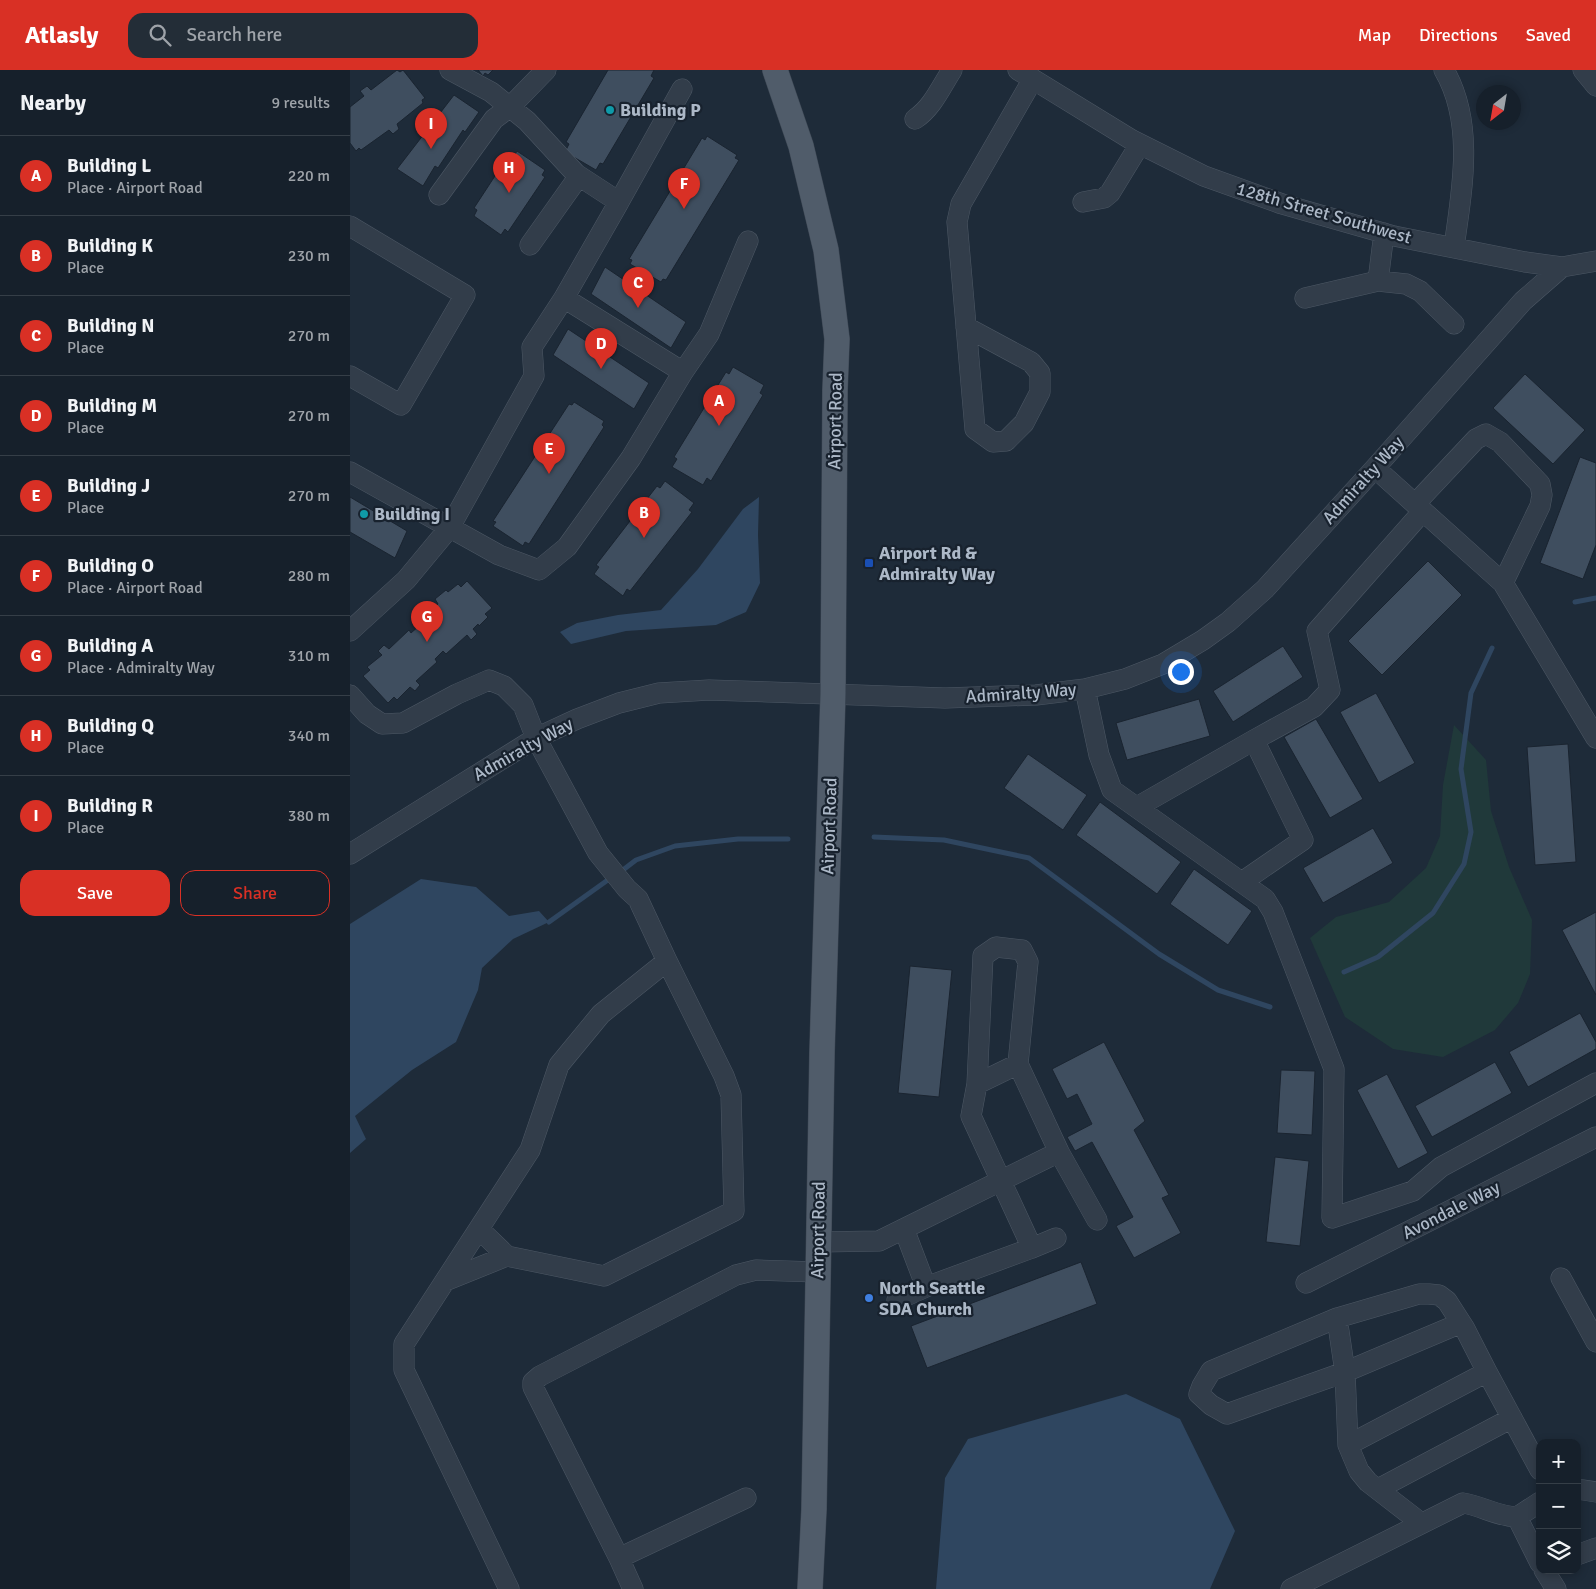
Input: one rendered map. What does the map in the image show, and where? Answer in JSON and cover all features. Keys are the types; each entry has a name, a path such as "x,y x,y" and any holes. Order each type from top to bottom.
{"main road":[{"name":"Airport Road","path":"775,70 801,146 826,250 837,339 833,694 822,1053 814,1509 810,1589"}],"street":[{"path":"450,70 491,92 527,121 578,176 619,202"},
{"path":"440,195 494,119 510,107 546,70"},
{"path":"915,119 928,108 952,70"},
{"path":"1444,70 1450,81 1458,107 1463,137 1462,186 1454,247"},
{"path":"1583,70 1596,86"},
{"path":"966,327 1031,362 1040,374 1040,392 1024,424 1006,441 992,442 975,428 966,327 957,222 961,204 1026,75"},
{"name":"128th Street Southwest","path":"1026,75 1140,144 1204,176 1282,204 1384,233 1525,262 1562,266 1596,261"},
{"path":"350,631 406,580 450,528 534,376 532,347 564,298 682,89"},
{"path":"1083,202 1104,198 1110,193 1140,144"},
{"path":"530,245 578,176"},
{"path":"350,226 465,295 400,405 350,376"},
{"path":"1378,281 1384,233"},
{"path":"350,472 499,556 539,570 567,546 631,458 683,372 709,334 748,241"},
{"name":"Admiralty Way","path":"350,854 536,738 577,719 619,703 659,693 709,690 945,698 1036,695 1086,689 1124,679 1163,664 1203,640 1228,622 1265,588 1375,468 1523,301 1562,266"},
{"path":"1305,298 1378,281 1406,284 1420,291 1454,324"},
{"path":"564,298 683,372"},
{"path":"1137,808 1314,707 1330,690 1317,631 1476,439 1486,434 1500,442 1540,484 1542,495 1540,506 1503,583"},
{"path":"1375,468 1503,583 1596,738"},
{"path":"350,696 367,714 382,724 402,723 465,689 489,680 504,686 523,705 536,738 598,853 627,889 638,899 724,1076 730,1095 734,1211 604,1276 507,1256 479,1229"},
{"path":"1086,689 1099,755 1112,790 1266,899 1273,912 1334,1069 1332,1218 1413,1190 1441,1167 1596,1082"},
{"path":"1242,882 1303,840 1254,740"},
{"path":"1032,1248 971,1116 977,1084 983,956 996,947 1022,950 1028,962 1018,1064 1059,1152 1097,1220"},
{"path":"509,1589 404,1370 404,1344 530,1150 559,1065 601,1014 667,961"},
{"path":"977,1084 1018,1064"},
{"name":"Avondale Way","path":"1306,1283 1596,1137"},
{"path":"818,1242 879,1241 1059,1152"},
{"path":"904,1229 926,1287"},
{"path":"896,1300 1056,1238"},
{"path":"445,1281 507,1256"},
{"path":"633,1589 620,1558 533,1387 533,1382 540,1376 736,1275 756,1270 817,1272"},
{"path":"1561,1278 1596,1342"},
{"path":"1461,1323 1345,1372 1227,1414 1211,1405 1199,1394 1211,1371 1337,1318 1419,1294 1439,1295 1447,1301 1461,1323 1536,1463"},
{"path":"1337,1318 1345,1372 1348,1445 1359,1471 1368,1482 1421,1523"},
{"path":"1348,1445 1487,1372"},
{"path":"1378,1489 1512,1418"},
{"path":"1581,1490 1596,1492"},
{"path":"620,1558 746,1498"},
{"path":"1291,1589 1463,1503 1482,1507 1504,1516 1516,1517 1536,1504"},
{"path":"1516,1517 1536,1555"},
{"path":"1581,1554 1596,1548"},
{"path":"1547,1574 1556,1589"}],"green space":[{"path":"1454,725 1486,760 1491,811 1509,867 1532,920 1530,974 1518,1003 1495,1030 1443,1057 1393,1049 1345,1017 1310,938 1336,917 1389,902 1426,868 1440,836 1443,785"}],"water":[{"path":"759,497 760,583 746,612 716,625 626,631 571,644 560,632 577,623 618,615 661,610 698,569 743,509"},
{"path":"421,879 476,887 509,916 539,911 549,922 513,939 482,968 478,990 456,1042 412,1070 355,1116 366,1139 350,1153 350,924"},
{"path":"1126,1394 1180,1419 1235,1531 1210,1589 936,1589 945,1478 968,1439"}],"building":[{"path":"397,70 400,72 403,70 425,98 422,100 423,103 397,124 399,129 393,134 389,130 361,150 359,148 356,151 350,143 350,107 364,96 360,91 367,86 371,90"},
{"path":"478,70 493,70 488,75 485,73 483,76"},
{"name":"Building P","path":"608,70 654,70 651,76 654,78 603,164 600,163 596,170 565,152 569,144 566,142"},
{"path":"454,95 479,112 465,132 463,130 438,168 435,166 423,186 397,169"},
{"path":"707,136 737,155 735,158 739,160 666,280 663,279 661,282 630,264 632,260 629,259 702,138 705,140"},
{"path":"517,151 545,170 542,175 545,177 508,232 505,229 501,235 474,216 477,210 474,208 510,153 514,156"},
{"path":"605,267 686,322 671,348 591,294"},
{"path":"568,329 649,383 634,409 553,355"},
{"path":"733,367 764,385 760,393 763,395 711,481 707,478 703,485 672,467 677,459 674,457 726,372 729,374"},
{"path":"1525,374 1585,430 1553,464 1493,408"},
{"path":"574,402 604,421 602,425 604,427 529,544 525,542 523,546 493,526 496,522 493,521 569,404 572,405"},
{"path":"1580,457 1596,463 1596,545 1583,579 1540,563"},
{"path":"665,481 694,503 689,510 692,512 630,591 627,589 623,596 594,574 599,567 596,565 657,486 660,488"},
{"name":"Building I","path":"350,497 407,531 395,558 350,532"},
{"path":"1428,561 1462,595 1382,675 1348,641"},
{"path":"467,581 492,608 485,614 488,617 473,629 477,634 471,640 467,635 446,654 443,651 435,659 437,662 416,681 420,685 415,691 410,687 397,700 394,697 388,703 363,676 370,670 367,667 382,655 378,651 384,645 389,649 409,630 411,633 420,625 417,623 438,604 435,599 446,590 448,592 458,584 461,587"},
{"path":"1283,646 1303,677 1233,722 1213,691"},
{"path":"1376,693 1415,763 1379,783 1340,712"},
{"path":"1199,699 1210,736 1127,760 1116,723"},
{"path":"1316,719 1363,799 1330,818 1284,737"},
{"path":"1568,744 1576,862 1535,865 1527,747"},
{"path":"1028,754 1087,795 1063,830 1004,788"},
{"path":"1100,802 1181,862 1157,894 1076,835"},
{"path":"1373,828 1393,863 1323,903 1303,868"},
{"path":"1194,869 1252,911 1228,945 1170,904"},
{"path":"1596,912 1596,995 1562,930"},
{"path":"910,966 952,970 939,1097 898,1093"},
{"path":"1580,1013 1596,1042 1596,1049 1528,1087 1509,1052"},
{"path":"1104,1042 1145,1121 1134,1130 1169,1195 1162,1198 1181,1233 1134,1258 1116,1226 1133,1217 1092,1142 1075,1151 1067,1137 1092,1124 1077,1094 1067,1099 1052,1069"},
{"path":"1495,1062 1512,1093 1432,1137 1415,1106"},
{"path":"1281,1070 1315,1071 1312,1135 1277,1133"},
{"path":"1387,1074 1428,1153 1398,1169 1357,1090"},
{"path":"1275,1157 1309,1161 1300,1246 1266,1242"},
{"path":"1081,1262 1097,1304 927,1368 911,1326"}],"waterway":[{"path":"1575,602 1596,598"},
{"path":"1344,972 1378,957 1433,913 1464,864 1471,832 1461,769 1471,693 1492,648"},
{"path":"874,837 944,840 1029,858 1159,954 1218,990 1270,1007"},
{"path":"619,873 636,860 675,846 738,839 788,839"},
{"path":"549,922 612,877"}],"place":[{"name":"Building P","path":"610,110"},
{"name":"Building R","path":"431,149"},
{"name":"Building Q","path":"509,193"},
{"name":"Building O","path":"684,209"},
{"name":"Building N","path":"638,308"},
{"name":"Building M","path":"601,369"},
{"name":"Building L","path":"719,426"},
{"name":"Building J","path":"549,474"},
{"name":"Building I","path":"364,514"},
{"name":"Building K","path":"644,538"},
{"name":"Airport Rd & Admiralty Way","path":"869,563"},
{"name":"Building A","path":"427,642"},
{"name":"North Seattle SDA Church","path":"869,1298"}]}
